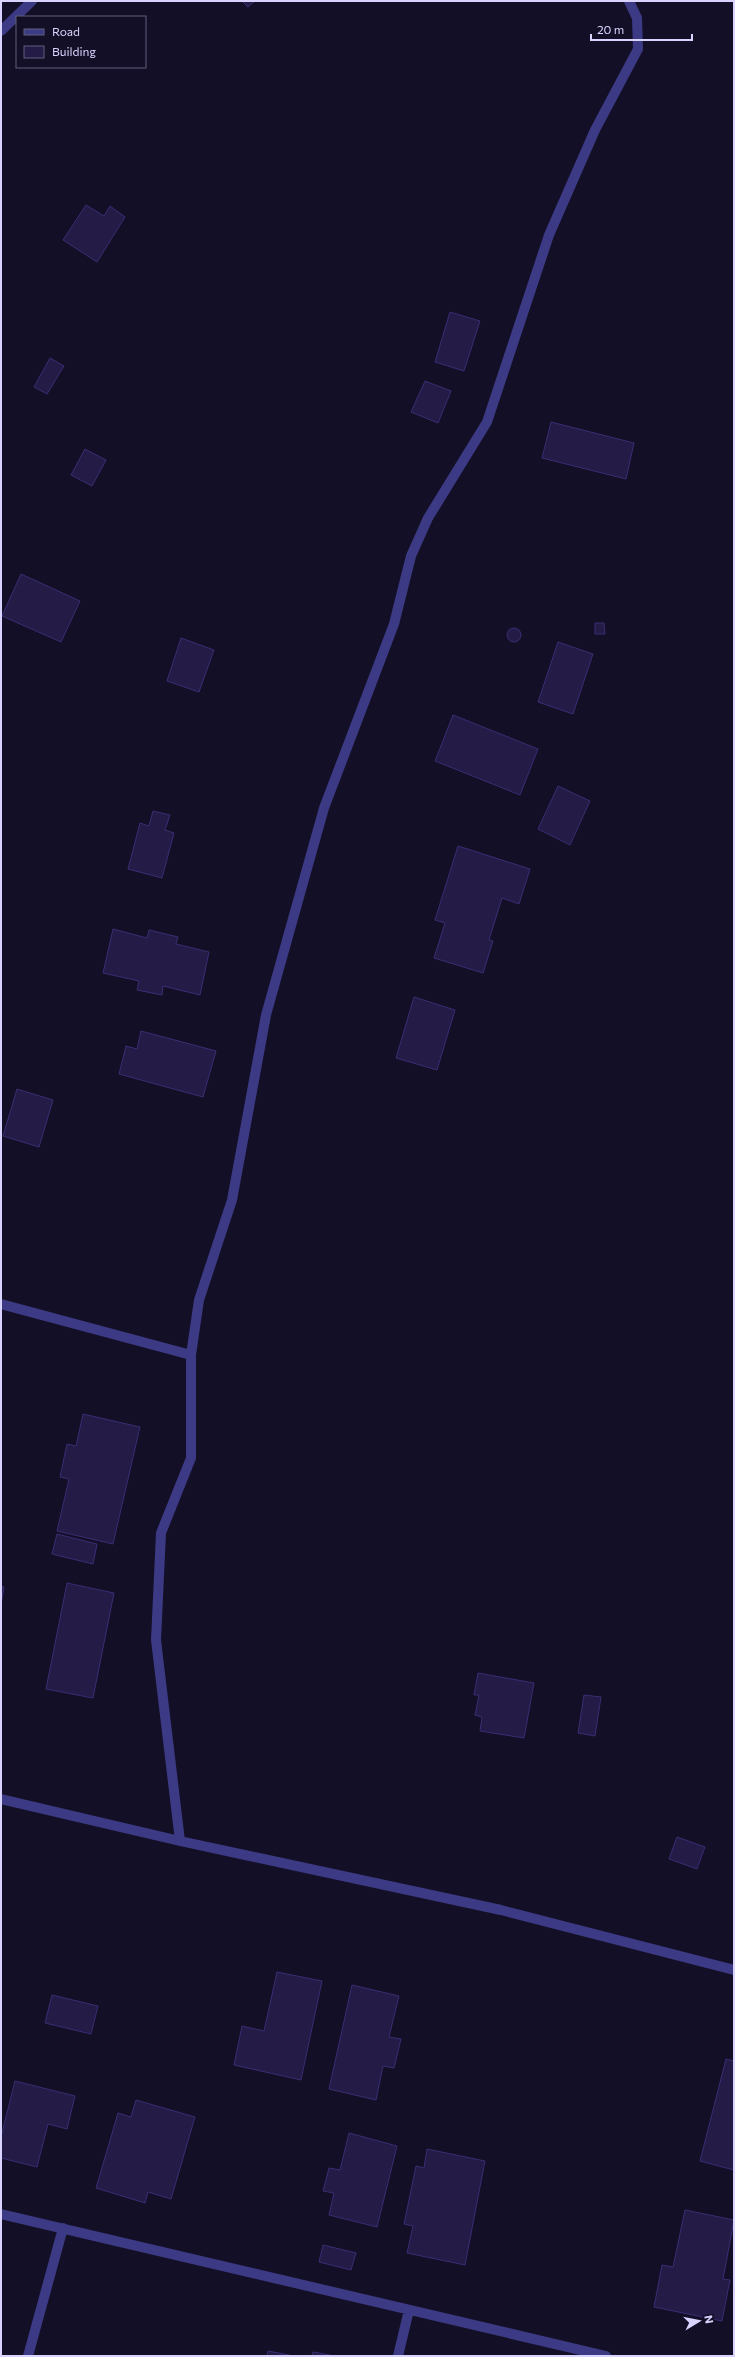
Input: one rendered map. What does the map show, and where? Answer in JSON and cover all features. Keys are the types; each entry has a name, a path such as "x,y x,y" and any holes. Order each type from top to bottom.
{"street":[{"path":"16,16 32,1"},
{"path":"180,1841 156,1640 161,1533 191,1458 191,1355 199,1300 232,1200 266,1015 324,808 394,624 411,556 428,518 487,422 549,235 595,130 638,49 637,18 629,1"},
{"path":"1,31 16,16"},
{"path":"1,1304 191,1355"},
{"path":"1,1799 180,1841 501,1910 734,1970"},
{"path":"1,2214 606,2356"},
{"path":"28,2356 63,2228"},
{"path":"398,2356 409,2310"}],"building":[{"path":"242,1 255,1 248,7"},
{"path":"86,205 104,216 110,206 125,217 97,262 63,240"},
{"path":"450,312 480,321 464,371 435,362"},
{"path":"50,358 64,366 47,394 34,387"},
{"path":"425,381 451,391 438,423 411,412"},
{"path":"551,422 634,443 626,479 542,458"},
{"path":"85,449 106,460 92,486 71,475"},
{"path":"21,574 80,601 61,642 2,616"},
{"path":"595,623 604,623 605,634 595,634"},
{"path":"511,628 517,628 521,632 521,638 517,642 511,642 507,638 507,632"},
{"path":"181,638 214,650 199,692 167,681"},
{"path":"558,642 593,654 573,714 538,702"},
{"path":"453,715 538,749 520,795 435,761"},
{"path":"558,786 590,801 570,845 538,829"},
{"path":"153,811 170,815 165,830 174,833 162,878 128,869 140,823 149,826"},
{"path":"458,846 530,869 519,904 502,898 489,940 493,941 483,973 434,958 445,923 435,920"},
{"path":"113,929 147,938 149,930 178,937 176,944 209,952 200,995 163,986 162,995 137,990 139,981 103,973"},
{"path":"414,997 455,1010 437,1070 396,1058"},
{"path":"141,1031 216,1051 203,1097 119,1074 126,1046 137,1049"},
{"path":"17,1089 53,1100 39,1147 3,1136"},
{"path":"83,1414 140,1427 113,1544 57,1531 69,1479 60,1477 67,1444 76,1446"},
{"path":"57,1534 97,1544 93,1564 52,1554"},
{"path":"67,1583 114,1593 93,1698 46,1689"},
{"path":"1,1586 4,1587 1,1605"},
{"path":"478,1673 534,1683 524,1738 480,1731 482,1717 475,1715 479,1695 474,1695"},
{"path":"584,1695 601,1697 595,1736 578,1733"},
{"path":"677,1837 705,1847 697,1869 669,1859"},
{"path":"277,1972 322,1981 301,2080 234,2065 242,2026 264,2031"},
{"path":"352,1985 399,1996 389,2037 401,2039 394,2068 383,2066 376,2100 329,2089"},
{"path":"52,1995 98,2006 91,2034 45,2023"},
{"path":"726,2059 734,2061 734,2170 700,2161"},
{"path":"15,2081 75,2096 67,2129 48,2124 37,2167 1,2158 1,2137"},
{"path":"136,2100 195,2117 171,2199 148,2192 145,2203 96,2188 118,2113 131,2117"},
{"path":"349,2133 397,2146 377,2227 329,2215 334,2193 323,2191 329,2168 340,2170"},
{"path":"427,2149 485,2161 465,2265 407,2253 413,2226 404,2224 416,2166 424,2168"},
{"path":"685,2210 734,2220 723,2279 730,2280 722,2321 654,2307 662,2265 673,2267"},
{"path":"323,2245 356,2253 351,2270 319,2262"},
{"path":"268,2351 294,2356 267,2356"},
{"path":"313,2352 335,2356 312,2356"}]}
